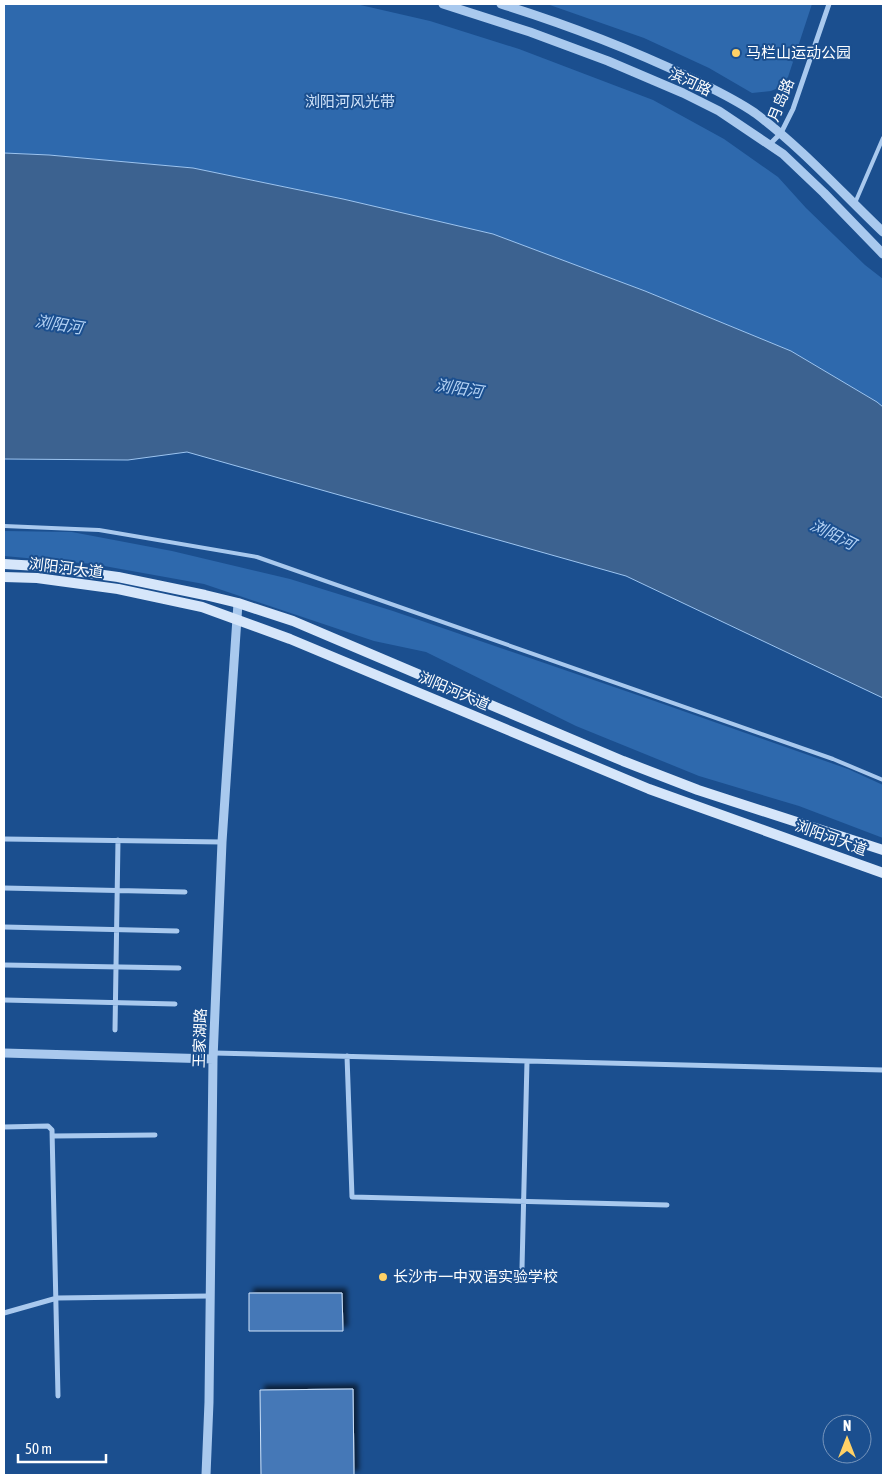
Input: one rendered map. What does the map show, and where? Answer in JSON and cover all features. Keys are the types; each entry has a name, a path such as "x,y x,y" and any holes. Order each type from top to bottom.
{"main road":[{"name":"浏阳河大道","path":"4,564 38,566 118,577 206,594 238,603 293,621 623,762 698,790 883,850"},
{"name":"浏阳河大道","path":"4,576 37,578 118,589 202,607 236,618 299,642 649,788 883,873"}],"street":[{"name":"滨河路","path":"445,4 530,32 608,61 683,93 719,111 783,154 883,254"},
{"name":"滨河路","path":"501,4 590,35 661,64 712,88 753,112 793,143 883,232"},
{"name":"月岛路","path":"769,145 781,134 793,109 829,4"},
{"name":"王家湖路","path":"206,1475 209,1402 213,1056 222,842 238,603"},
{"path":"4,839 222,842"},
{"path":"116,1030 118,840"},
{"path":"4,888 185,892"},
{"path":"4,928 177,930"},
{"path":"4,965 179,968"},
{"path":"4,1000 175,1004"},
{"path":"4,1053 347,1056 883,1070"},
{"path":"347,1056 352,1197 667,1205"},
{"path":"522,1268 527,1061"},
{"path":"4,1127 48,1126 52,1130 58,1396"},
{"path":"53,1136 155,1135"},
{"path":"4,1313 56,1298 209,1296"}],"lane":[{"path":"854,204 883,138"},
{"path":"4,526 99,530 257,558 833,758 883,780"}],"green space":[{"name":"浏阳河风光带","path":"4,4 356,4 430,21 519,49 653,100 724,139 778,177 806,208 865,265 883,279 883,407 791,351 645,291 493,234 343,199 193,168 49,155 4,153"},
{"name":"马栏山运动公园","path":"547,4 812,4 788,77 778,88 771,91 752,93 709,68 644,38"},
{"path":"4,531 72,532 172,551 290,579 393,611 646,698 848,769 883,785 883,838 799,806 699,776 576,726 426,652 374,641 204,584 93,564 4,556"}],"water":[{"name":"浏阳河","path":"4,153 49,155 193,168 343,199 493,234 645,291 791,351 877,402 883,407 883,698 626,576 187,452 128,460 4,459"}],"building":[{"path":"249,1293 342,1293 343,1331 249,1331"},
{"path":"353,1389 354,1475 261,1475 260,1390"}],"place":[{"name":"马栏山运动公园","path":"736,53"},
{"name":"长沙市一中双语实验学校","path":"383,1277"}]}
